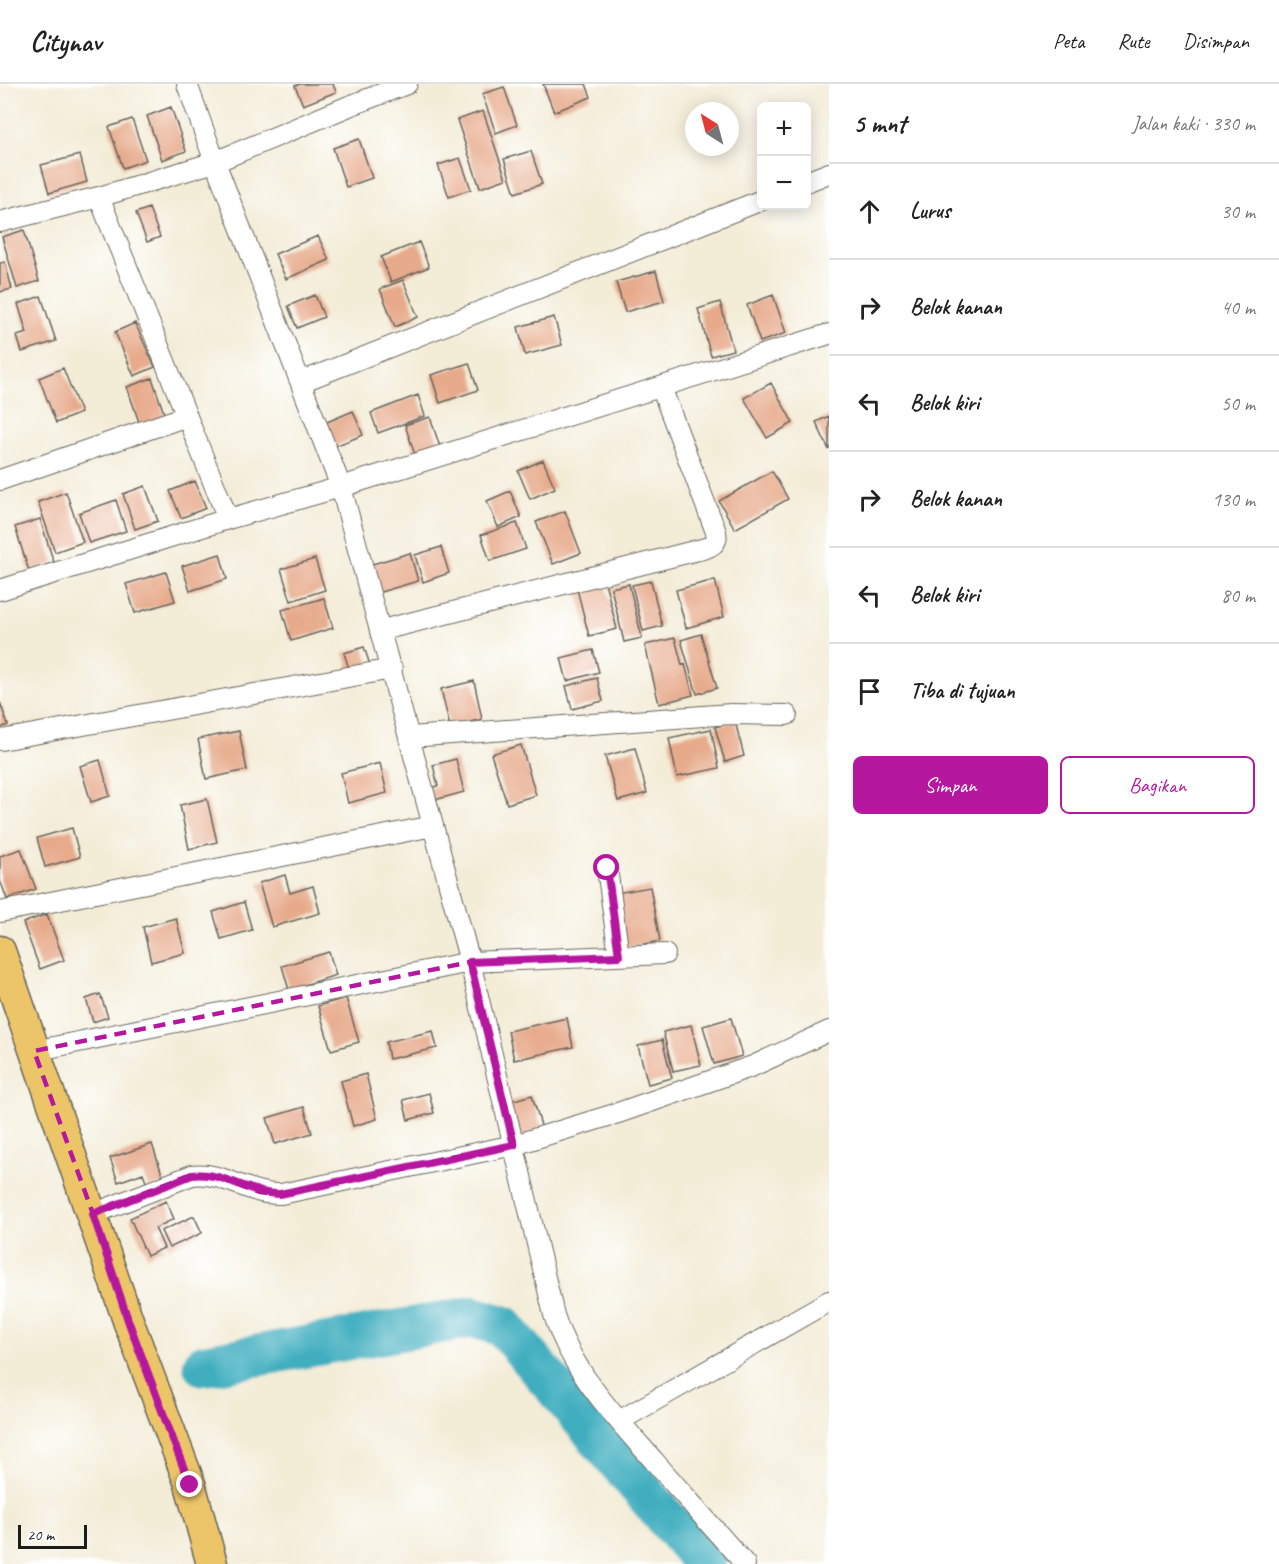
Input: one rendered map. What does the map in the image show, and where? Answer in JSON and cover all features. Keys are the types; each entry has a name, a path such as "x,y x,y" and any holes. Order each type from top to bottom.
{"main road":[{"path":"0,951 129,1323 190,1485 212,1564"}],"street":[{"path":"187,84 341,487 470,962 560,1334 572,1359 619,1421 745,1564"},
{"path":"0,222 215,162 407,84"},
{"path":"811,180 829,173"},
{"path":"99,196 228,519"},
{"path":"301,382 757,202"},
{"path":"0,590 228,519 341,487 829,334"},
{"path":"381,630 714,544 717,540 716,532 661,387"},
{"path":"0,480 187,416"},
{"path":"1,740 392,669"},
{"path":"410,737 731,714 787,715"},
{"path":"0,912 433,826"},
{"path":"607,868 619,956"},
{"path":"34,1051 470,962 665,954"},
{"path":"93,1214 192,1175 208,1174 260,1192 280,1194 514,1145 618,1113 753,1066 829,1031"},
{"path":"619,1421 829,1301"}],"highlighted area":[{"path":"470,962 514,1145 281,1194 260,1192 220,1177 192,1175 93,1214 34,1051"}],"building":[{"path":"333,84 336,92 303,105 295,86"},
{"path":"543,84 586,84 591,97 554,112"},
{"path":"504,87 517,125 496,133 482,94"},
{"path":"171,107 186,151 162,160 147,116"},
{"path":"483,111 506,179 480,188 457,120"},
{"path":"132,119 146,160 123,168 109,127"},
{"path":"359,139 372,178 346,187 333,148"},
{"path":"531,151 542,184 515,193 504,159"},
{"path":"80,155 87,182 49,193 41,165"},
{"path":"460,158 471,189 449,197 438,165"},
{"path":"149,208 160,237 147,242 136,213"},
{"path":"24,230 39,281 17,288 2,237"},
{"path":"318,236 329,260 286,279 275,254"},
{"path":"419,242 429,267 391,282 381,257"},
{"path":"5,262 12,289 0,292 0,263"},
{"path":"656,271 664,301 625,312 616,282"},
{"path":"403,280 418,317 395,327 380,289"},
{"path":"315,295 324,317 297,328 288,306"},
{"path":"773,295 786,333 760,342 747,305"},
{"path":"41,296 56,341 22,352 17,336 27,333 18,304"},
{"path":"720,302 733,350 711,356 698,309"},
{"path":"554,317 562,345 525,355 518,327"},
{"path":"135,323 155,367 134,376 115,332"},
{"path":"469,363 478,390 440,403 431,375"},
{"path":"63,368 81,413 56,423 39,378"},
{"path":"152,378 166,419 141,428 127,387"},
{"path":"771,383 793,423 767,438 744,398"},
{"path":"418,395 425,416 378,433 371,413"},
{"path":"353,411 363,435 330,448 320,425"},
{"path":"829,416 829,450 816,422"},
{"path":"430,417 440,447 415,455 405,425"},
{"path":"543,460 555,488 530,499 518,471"},
{"path":"772,471 788,499 735,529 719,501"},
{"path":"195,481 206,508 181,518 170,491"},
{"path":"145,486 158,521 135,529 123,494"},
{"path":"510,491 521,517 498,527 487,501"},
{"path":"66,492 83,542 55,552 38,502"},
{"path":"116,500 126,531 89,543 79,513"},
{"path":"565,511 581,553 553,564 536,522"},
{"path":"40,519 54,563 29,571 15,527"},
{"path":"517,523 526,549 490,561 481,535"},
{"path":"441,547 449,573 423,582 415,555"},
{"path":"410,553 418,581 377,593 369,565"},
{"path":"220,554 227,579 190,591 182,566"},
{"path":"315,559 325,590 291,601 281,569"},
{"path":"166,572 175,601 135,613 126,584"},
{"path":"715,580 724,617 686,628 676,590"},
{"path":"651,581 662,626 643,631 632,585"},
{"path":"605,582 617,629 589,636 577,589"},
{"path":"629,584 642,638 624,642 611,588"},
{"path":"324,598 333,628 291,641 282,610"},
{"path":"701,634 717,688 697,694 681,640"},
{"path":"675,638 693,695 659,704 645,645"},
{"path":"364,647 371,668 351,675 344,653"},
{"path":"593,650 599,672 567,681 561,658"},
{"path":"597,678 603,701 572,709 566,686"},
{"path":"474,681 482,719 450,727 441,689"},
{"path":"0,702 8,725 0,728"},
{"path":"735,721 744,756 725,762 715,727"},
{"path":"711,729 719,768 677,777 669,738"},
{"path":"239,731 247,770 206,779 198,739"},
{"path":"521,745 536,795 507,804 491,754"},
{"path":"635,748 647,793 618,801 605,756"},
{"path":"456,759 464,792 431,801 428,788 438,786 433,765"},
{"path":"100,760 110,796 91,802 80,766"},
{"path":"380,763 387,793 348,803 341,773"},
{"path":"207,799 217,842 189,849 180,805"},
{"path":"72,828 80,857 45,867 37,838"},
{"path":"21,849 36,889 7,899 0,880 0,856"},
{"path":"285,875 290,893 313,886 320,913 272,927 259,883"},
{"path":"650,887 660,941 625,948 616,893"},
{"path":"244,902 252,930 221,939 213,912"},
{"path":"47,914 64,960 40,969 23,923"},
{"path":"176,918 185,953 151,962 143,927"},
{"path":"329,952 336,975 289,990 282,966"},
{"path":"100,994 108,1017 93,1022 86,999"},
{"path":"346,998 359,1042 331,1050 318,1006"},
{"path":"567,1018 573,1047 514,1060 508,1031"},
{"path":"731,1018 742,1056 714,1064 703,1026"},
{"path":"691,1025 701,1065 673,1071 663,1032"},
{"path":"433,1031 437,1048 389,1059 386,1042"},
{"path":"662,1040 672,1078 648,1084 638,1046"},
{"path":"366,1074 377,1119 353,1126 341,1081"},
{"path":"429,1093 434,1113 408,1120 403,1100"},
{"path":"532,1095 542,1129 517,1137 507,1102"},
{"path":"304,1107 312,1133 275,1144 267,1118"},
{"path":"152,1144 165,1183 148,1188 143,1173 118,1182 110,1158"},
{"path":"166,1201 174,1219 155,1228 164,1248 147,1256 130,1218"},
{"path":"194,1216 202,1233 169,1248 161,1231"}],"waterway":[{"path":"204,1365 473,1317 503,1326 705,1564"}],"route":[{"path":"190,1485 129,1323 93,1214 192,1175 208,1174 260,1192 280,1194 514,1145 470,962 619,956 607,868"}]}
